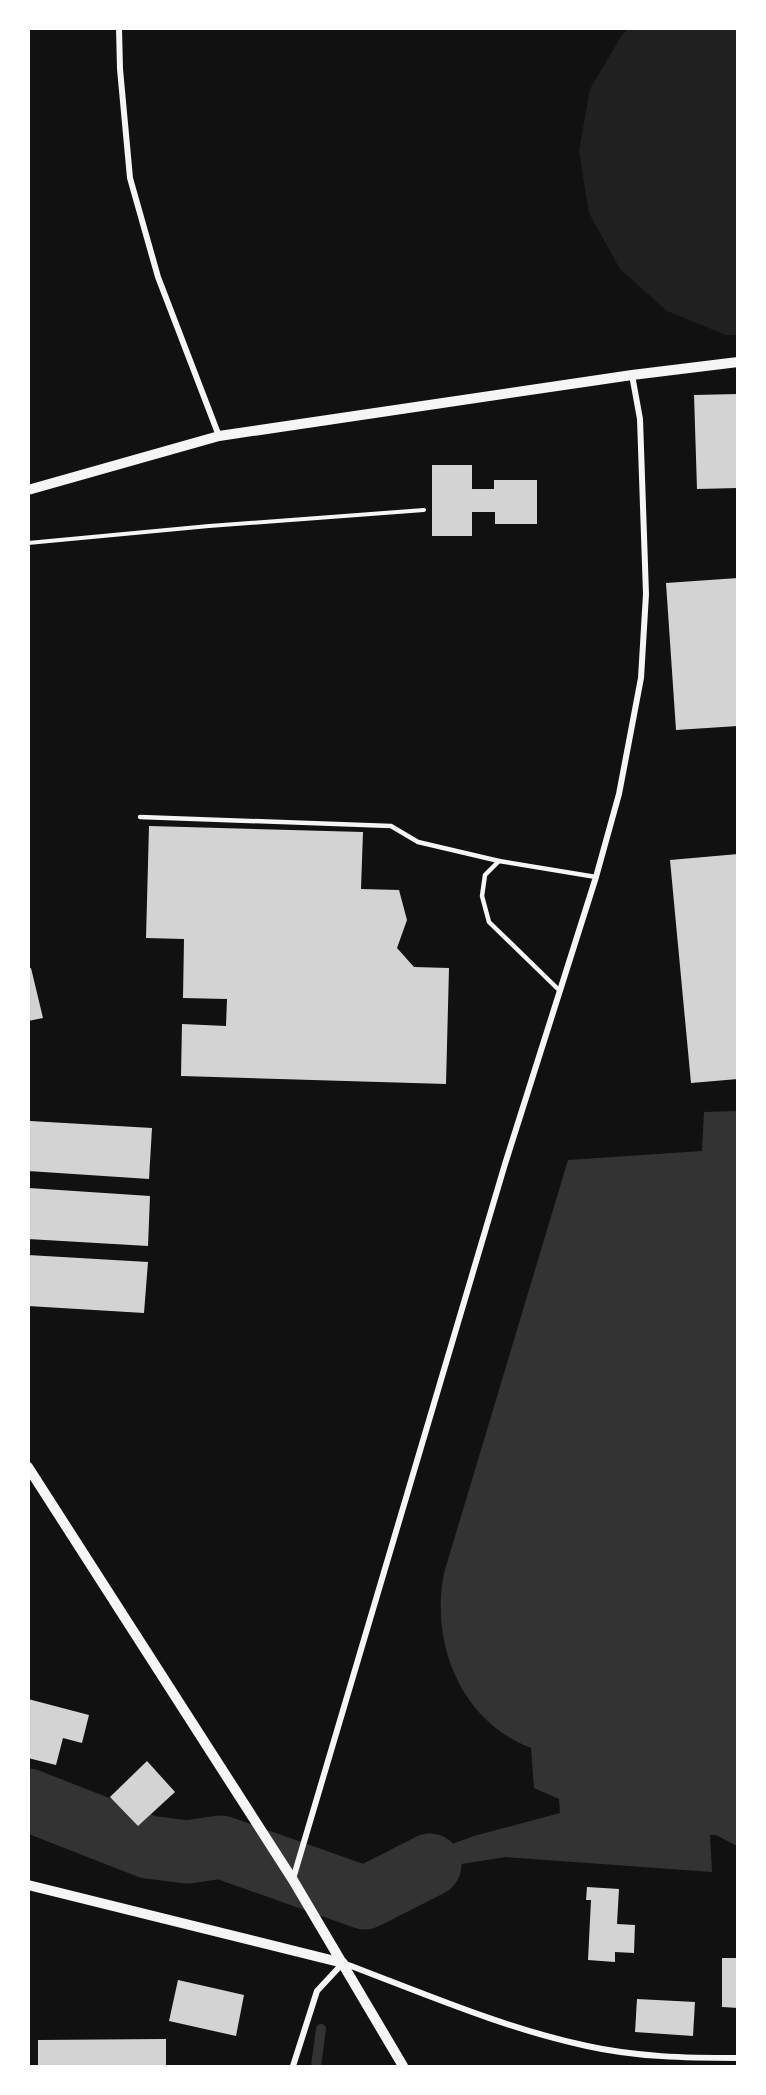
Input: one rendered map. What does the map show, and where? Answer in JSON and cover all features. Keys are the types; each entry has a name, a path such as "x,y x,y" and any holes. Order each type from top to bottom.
{"street":[{"path":"119,28 120,69 130,178 158,277 219,436"},
{"path":"28,490 219,436 632,375 738,362"},
{"path":"293,1880 498,1187 596,877 619,794 642,668 646,594 640,419 632,375"},
{"path":"28,1467 293,1880 403,2067"},
{"path":"28,1885 343,1963 536,2034 588,2047 689,2058 738,2058"},
{"path":"293,2067 317,1991 343,1963"}],"lane":[{"path":"140,817 391,826 418,842 499,861 596,877"},
{"path":"499,861 485,875 482,896 489,922 560,991"}],"path":[{"path":"28,543 209,526 424,510"}],"shaded area":[{"path":"629,28 737,29 737,335 726,335 667,311 620,269 589,213 579,151 590,89 622,35"},
{"path":"737,1111 737,1846 716,1835 710,1835 712,1872 506,1857 455,1865 435,1873 362,1914 345,1899 348,1894 405,1861 474,1836 560,1813 559,1799 534,1788 531,1748 507,1736 486,1719 469,1699 456,1677 447,1652 442,1627 441,1600 444,1573 568,1160 702,1151 704,1112"}],"building":[{"path":"738,394 738,488 697,489 694,395"},
{"path":"432,465 472,465 472,489 494,489 494,480 537,480 537,524 495,524 495,512 472,512 472,536 432,536"},
{"path":"738,578 738,726 676,730 666,583"},
{"path":"149,826 363,832 361,889 399,890 407,920 397,948 414,967 449,968 446,1084 181,1076 182,1024 226,1026 227,999 183,998 184,939 146,938"},
{"path":"738,854 738,1079 691,1083 670,860"},
{"path":"31,968 43,1018 28,1021 28,969"},
{"path":"30,1121 152,1128 149,1179 28,1171"},
{"path":"29,1188 150,1196 148,1246 28,1239"},
{"path":"28,1255 148,1262 144,1313 28,1306"},
{"path":"28,1699 89,1715 82,1743 63,1738 56,1765 28,1758"},
{"path":"147,1761 175,1792 138,1826 110,1797"},
{"path":"587,1887 619,1889 617,1924 635,1925 634,1953 615,1952 615,1962 588,1960 591,1900 586,1900"},
{"path":"722,1958 738,1958 738,2008 722,2007"},
{"path":"178,1980 244,1995 236,2036 169,2021"},
{"path":"637,1999 695,2002 693,2036 635,2032"},
{"path":"166,2039 166,2066 38,2066 38,2040"}],"waterway":[{"path":"28,1800 148,1847 187,1852 221,1847 365,1898 430,1865"},
{"path":"316,2066 321,2029"}]}
